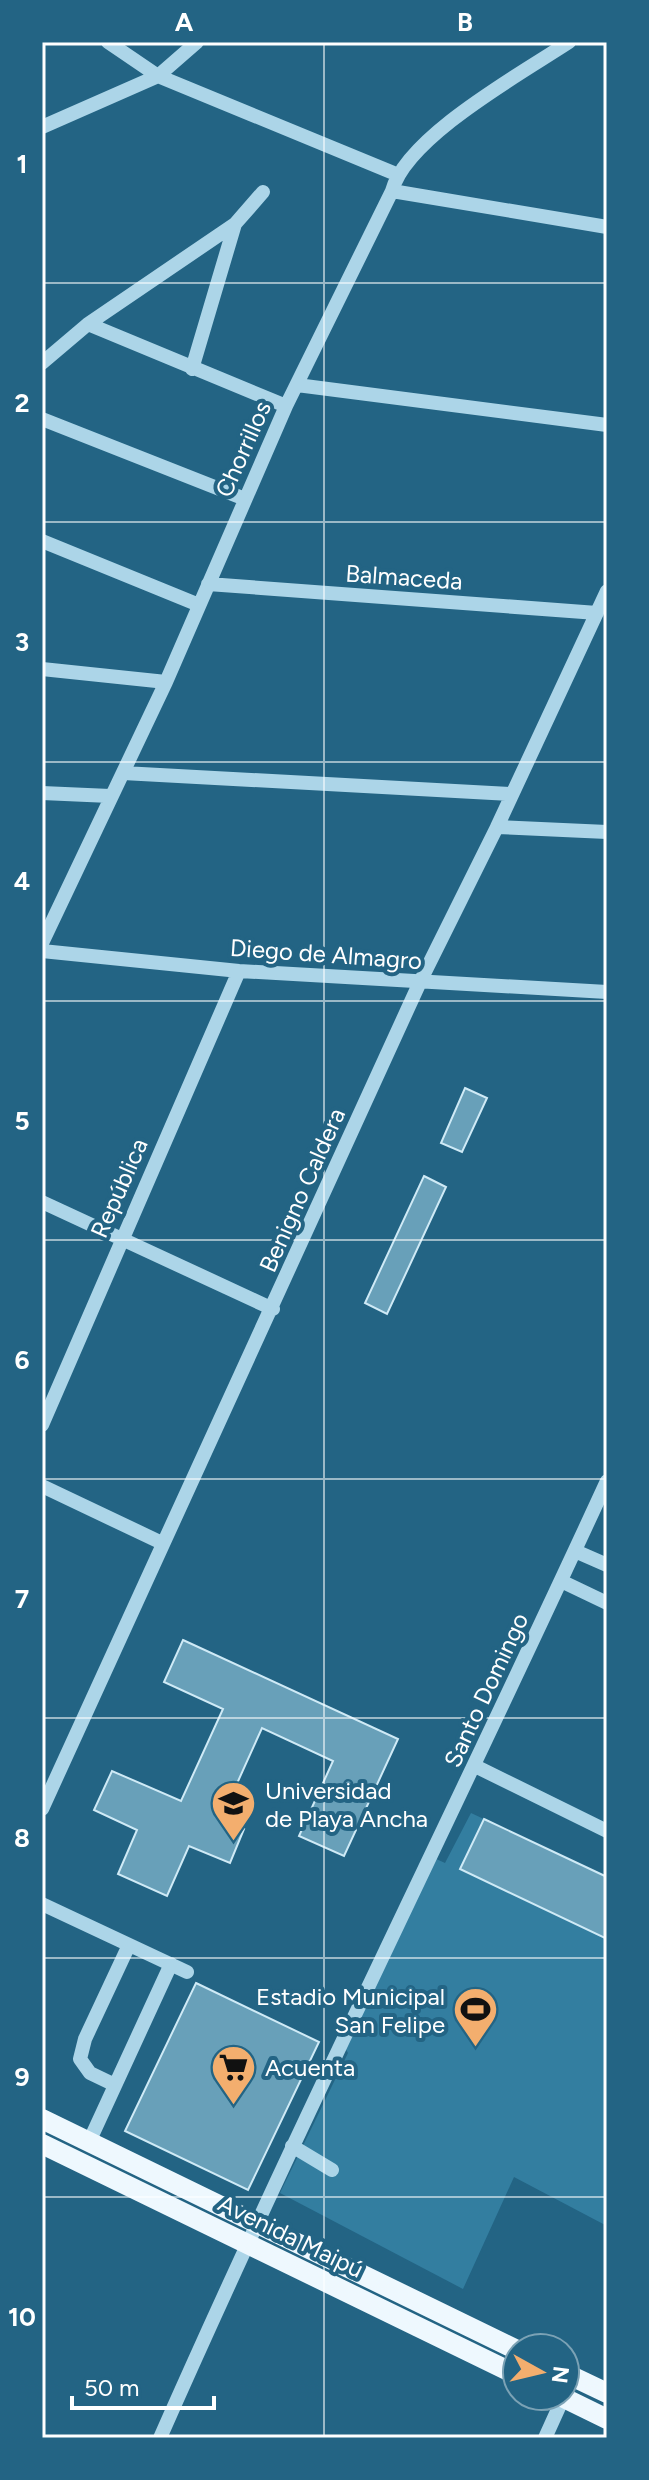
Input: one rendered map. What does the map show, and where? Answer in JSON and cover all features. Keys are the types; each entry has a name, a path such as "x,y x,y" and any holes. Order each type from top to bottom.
{"main road":[{"name":"Avenida Maipú","path":"42,2119 501,2342"},
{"name":"Avenida Maipú","path":"42,2144 501,2367"},
{"path":"581,2391 607,2393"},
{"path":"581,2400 607,2419"}],"street":[{"path":"108,42 158,76 396,174 437,132 569,42"},
{"path":"42,127 158,76 197,42"},
{"name":"Chorrillos","path":"42,943 166,682 286,406 392,191 396,174"},
{"path":"392,191 607,227"},
{"path":"42,363 88,324 235,224 263,192"},
{"path":"192,369 235,224"},
{"path":"88,324 286,406"},
{"path":"297,385 607,425"},
{"path":"42,419 245,499"},
{"path":"42,541 199,605"},
{"name":"Balmaceda","path":"208,584 597,613"},
{"name":"Benigno Caldera","path":"42,1809 420,982 497,827 607,591"},
{"path":"42,669 166,682"},
{"path":"123,773 512,794"},
{"path":"42,793 110,796"},
{"path":"497,827 607,832"},
{"name":"Diego de Almagro","path":"42,951 239,971 607,992"},
{"name":"República","path":"42,1425 239,971"},
{"path":"42,1202 273,1309"},
{"name":"Santo Domingo","path":"160,2438 246,2243 475,1766 607,1481"},
{"path":"42,1486 162,1543"},
{"path":"575,1551 607,1565"},
{"path":"561,1581 607,1603"},
{"path":"475,1766 607,1831"},
{"path":"42,1904 187,1972"},
{"path":"115,2085 90,2073 80,2059 85,2039 129,1945"},
{"path":"89,2142 171,1964"},
{"path":"292,2146 332,2170"},
{"path":"545,2438 556,2412"}],"shaded area":[{"name":"Estadio Municipal San Felipe","path":"471,1813 607,1877 607,2226 514,2177 463,2289 280,2193 348,2053 344,2046 434,1858 445,1863"}],"building":[{"path":"465,1088 487,1098 462,1152 441,1143"},
{"path":"424,1176 446,1187 387,1314 365,1303"},
{"path":"183,1640 398,1739 344,1856 299,1836 333,1761 262,1728 221,1819 244,1829 230,1863 189,1846 167,1896 118,1874 137,1830 94,1810 112,1771 181,1801 223,1709 164,1682"},
{"path":"484,1819 607,1877 607,1939 460,1869"},
{"path":"196,1983 319,2042 248,2190 125,2131"}],"place":[{"name":"Universidad de Playa Ancha","path":"234,1843"},
{"name":"Estadio Municipal San Felipe","path":"476,2049"},
{"name":"Acuenta","path":"234,2106"}]}
